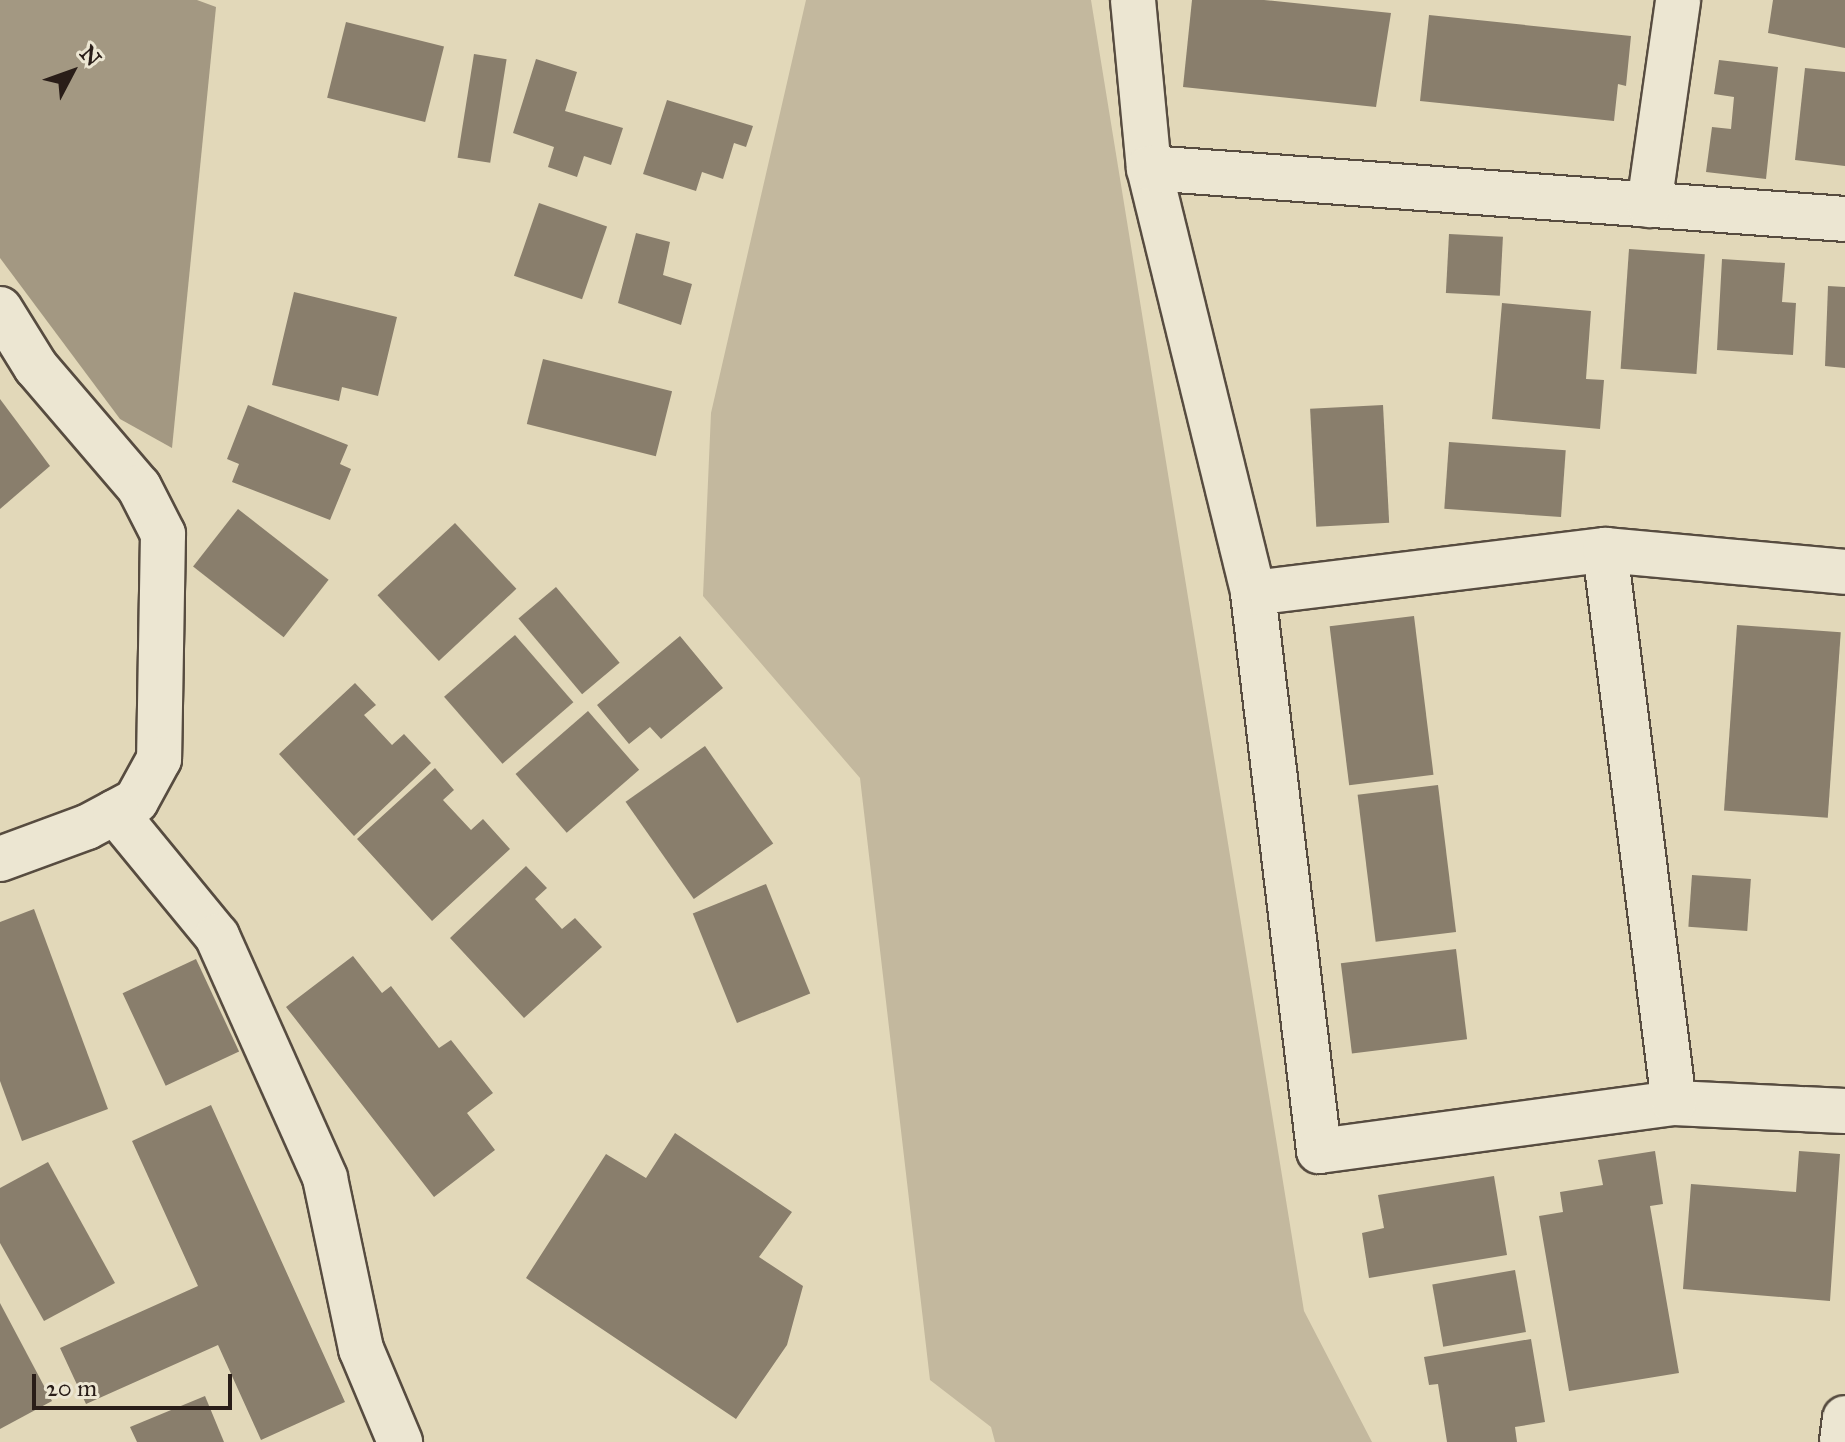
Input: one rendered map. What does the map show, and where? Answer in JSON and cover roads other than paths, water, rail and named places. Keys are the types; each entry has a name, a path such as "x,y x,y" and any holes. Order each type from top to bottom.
{"street":[{"path":"1133,0 1149,168 1253,593 1319,1151 1674,1103 1845,1111"},
{"path":"1649,205 1678,0"},
{"path":"1149,168 1845,219"},
{"path":"0,309 36,367 139,487 163,534 159,759 136,801 0,859"},
{"path":"1253,593 1605,550 1845,572"},
{"path":"1605,550 1674,1103"},
{"path":"115,812 217,936 325,1178 361,1349 400,1442"},
{"path":"1842,1442 1845,1418"}]}
